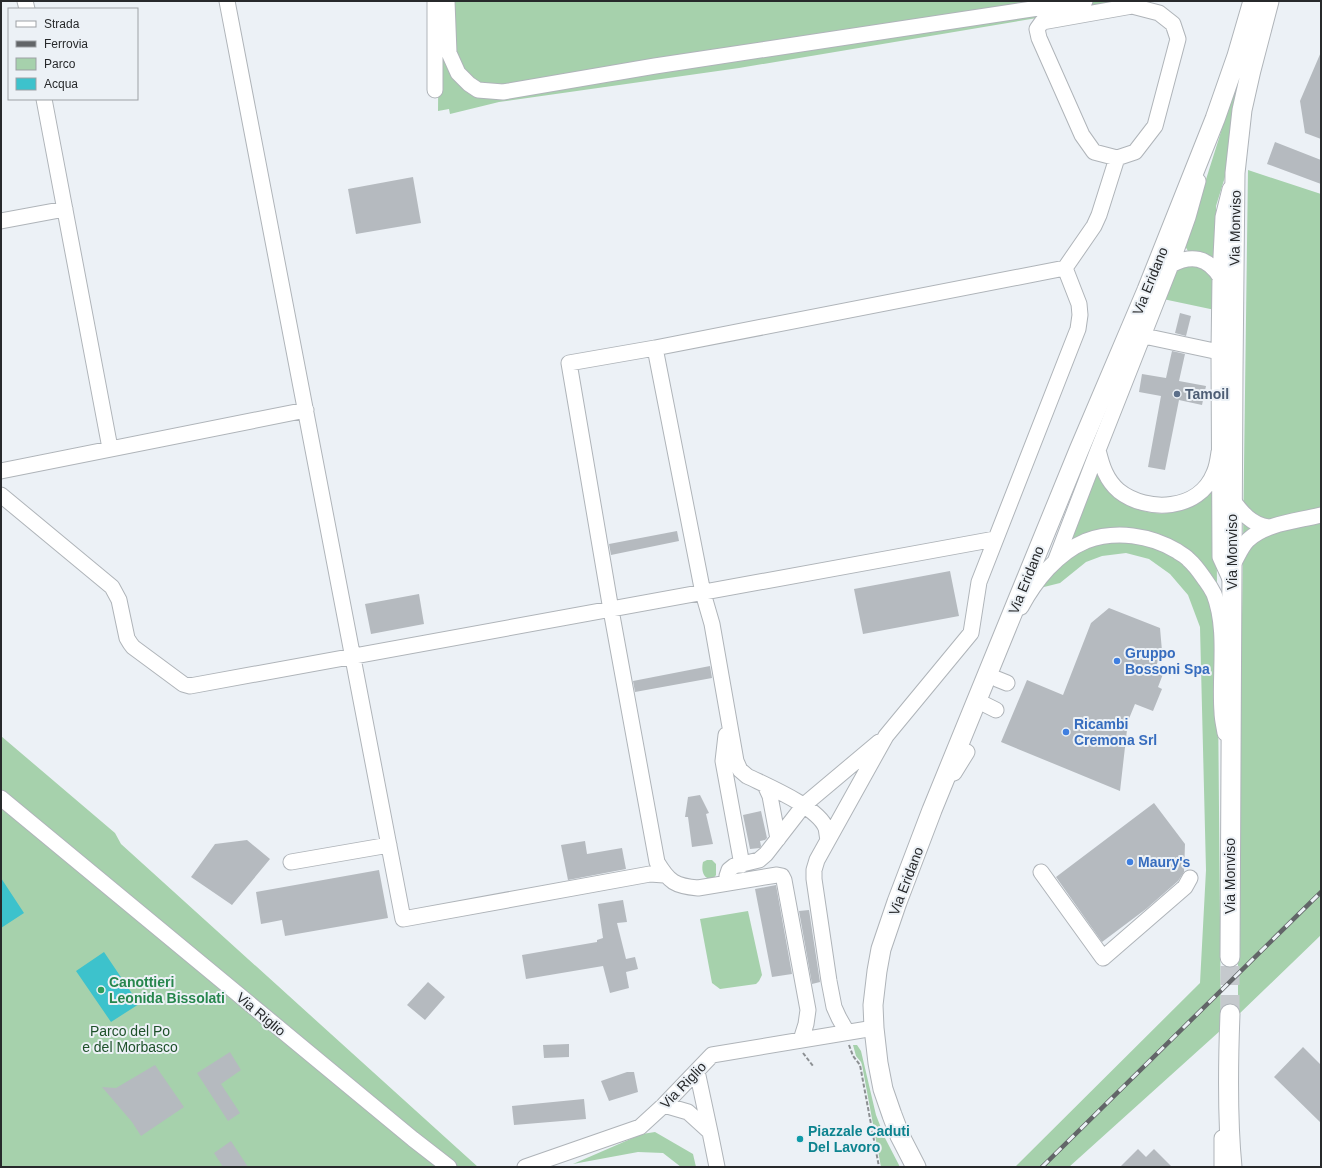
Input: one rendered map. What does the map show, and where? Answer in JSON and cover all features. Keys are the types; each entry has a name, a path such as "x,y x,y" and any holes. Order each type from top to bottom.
{"main road":[{"name":"Via Eridano","path":"916,1167 900,1136 892,1115 878,1063 873,1005 881,949 897,902 944,780 1079,450 1147,290 1215,119 1237,56 1253,1"},
{"name":"Via Monviso","path":"1230,957 1235,173 1242,110 1251,70 1270,1"},
{"path":"1230,1014 1228,1130 1232,1167"}],"street":[{"path":"227,1 354,656 403,919 650,874 664,875"},
{"path":"435,1 435,90"},
{"path":"447,1 449,53 458,73 469,84 478,90 503,92 655,66 1085,1"},
{"path":"1132,6 1159,13 1173,24 1178,38 1155,126 1135,152 1117,158 1094,152 1082,135 1039,38 1037,29 1042,22 1132,6"},
{"path":"44,100 110,448"},
{"path":"1054,562 1171,265 1198,185 1202,150"},
{"path":"801,1040 806,1024 808,1010 784,880 782,876 777,875 698,888 686,887 674,882 664,875 657,862 610,610 569,363 655,348 1065,268 1094,226 1117,158"},
{"path":"1232,575 1220,557 1219,352 1220,277 1223,217 1235,173"},
{"path":"1,221 65,209"},
{"path":"1171,265 1179,260 1190,258 1197,259 1205,262 1216,270 1220,277"},
{"path":"727,883 729,870 734,866 759,860 766,854 804,806 886,736 971,633 979,582 1078,329 1080,315 1079,304 1065,268"},
{"path":"1144,336 1219,352"},
{"path":"655,348 703,593 712,624 736,761 740,770 747,776 804,806 818,817 825,827 828,840"},
{"path":"1,471 306,410"},
{"path":"1098,450 1102,468 1107,478 1118,490 1129,498 1158,506 1185,502 1205,488 1214,474 1219,452"},
{"path":"1,495 112,587 119,600 130,643 133,647 186,686 995,539"},
{"path":"1232,499 1241,512 1259,525 1268,528"},
{"path":"1232,575 1243,547 1248,540 1268,528 1321,515"},
{"path":"1000,643 1036,584 1054,562 1074,548 1086,542 1115,535 1132,536 1152,540 1171,548 1189,559 1202,575 1214,593 1219,609 1222,625 1222,713 1231,765"},
{"path":"728,714 724,761 742,865"},
{"path":"847,1032 838,1018 834,1007 814,879 814,870 817,860 886,736"},
{"path":"944,780 953,775 967,752"},
{"path":"765,785 770,796 778,839"},
{"name":"Via Riglio","path":"1,798 413,1139 449,1167"},
{"path":"291,862 390,845"},
{"path":"1041,872 1103,958 1185,887 1190,878"},
{"name":"Via Riglio","path":"525,1167 640,1127 664,1105 712,1055 874,1028"},
{"path":"697,1071 717,1167"},
{"path":"1222,1167 1222,1127 1228,1092"},
{"path":"664,1105 688,1112 710,1132"},
{"path":"1228,1130 1240,1167"}],"path":[{"path":"847,1032 851,1050 855,1060 860,1065 879,1167"}],"green space":[{"path":"439,1 1138,1 739,68 499,102 450,114 449,109 438,111"},
{"path":"1243,62 1229,164 1216,206 1216,256 1211,258 1200,252 1188,251 1185,246"},
{"path":"1248,170 1321,194 1321,935 1238,1015 1238,913"},
{"path":"1199,264 1213,276 1215,310 1163,299 1173,274 1181,266"},
{"path":"1095,466 1102,483 1120,500 1142,511 1154,513 1178,511 1190,506 1200,496 1216,475 1221,1030 1069,1167 1015,1167 1200,983 1206,870 1200,627 1188,595 1170,574 1149,559 1126,553 1102,556 1086,562 1060,583 1040,588"},
{"name":"Parco del Po e del Morbasco","path":"1,736 115,833 121,844 478,1167 1,1167"},
{"path":"712,860 716,864 716,875 713,879 705,876 702,868 703,862"},
{"path":"748,911 762,975 756,984 720,989 712,983 700,919"},
{"path":"853,1045 857,1045 861,1051 876,1115 885,1138 900,1167 881,1167 862,1065 856,1056"},
{"path":"655,1132 693,1154 696,1167 681,1167 663,1153 638,1152 573,1164 642,1134"}],"water":[{"path":"1,878 24,913 1,928"},
{"path":"104,952 139,1004 111,1022 76,971"}],"building":[{"path":"1321,52 1321,139 1305,133 1300,101"},
{"path":"1275,142 1321,160 1321,184 1267,164"},
{"path":"413,177 421,223 356,234 348,189"},
{"path":"1180,313 1191,316 1186,336 1175,333"},
{"path":"1172,351 1185,354 1179,381 1206,386 1202,405 1179,400 1165,470 1148,467 1161,396 1139,392 1142,374 1166,378"},
{"path":"677,531 679,541 611,555 609,544"},
{"path":"950,571 959,616 863,634 854,589"},
{"path":"419,594 424,624 371,634 365,604"},
{"path":"1109,608 1160,628 1162,651 1154,671 1163,674 1158,687 1162,689 1153,711 1135,704 1128,721 1120,791 1001,742 1027,680 1063,695 1091,623"},
{"path":"710,666 712,678 635,692 633,681"},
{"path":"700,795 709,813 706,814 713,844 692,847 688,817 685,817 688,797"},
{"name":"Maury's","path":"1154,803 1185,844 1184,872 1178,881 1146,909 1102,942 1056,877"},
{"path":"761,811 767,838 760,841 760,848 750,849 743,815"},
{"path":"247,840 270,859 232,905 191,877 215,844"},
{"path":"585,841 587,854 622,848 626,869 568,880 561,845"},
{"path":"379,870 388,918 285,936 282,920 261,924 256,892"},
{"path":"776,885 792,974 772,977 755,889"},
{"path":"623,900 627,922 617,923 626,959 635,957 638,969 626,972 629,988 610,993 603,966 526,979 522,955 597,942 597,940 603,938 598,904"},
{"path":"809,910 820,982 812,984 799,911"},
{"path":"428,982 445,997 425,1020 407,1005"},
{"path":"569,1044 569,1057 544,1058 543,1045"},
{"path":"1303,1047 1321,1065 1321,1123 1274,1077"},
{"path":"230,1052 241,1070 221,1084 240,1113 228,1121 197,1073"},
{"path":"155,1065 184,1107 141,1136 132,1122 102,1087 116,1088"},
{"path":"627,1072 634,1072 638,1092 609,1101 601,1081"},
{"path":"584,1099 586,1119 514,1125 512,1106"},
{"path":"231,1141 248,1167 223,1167 214,1153"},
{"path":"1138,1149 1146,1157 1154,1149 1172,1167 1120,1167"}],"tunnel":[{"path":"1230,957 1230,1014"}],"railway":[{"path":"1042,1167 1321,892"}],"place":[{"name":"Tamoil","path":"1177,394"},
{"name":"Gruppo Bossoni Spa","path":"1117,661"},
{"name":"Ricambi Cremona Srl","path":"1066,732"},
{"name":"Maury's","path":"1130,862"},
{"name":"Canottieri Leonida Bissolati","path":"101,990"},
{"name":"Piazzale Caduti Del Lavoro","path":"800,1139"}]}
